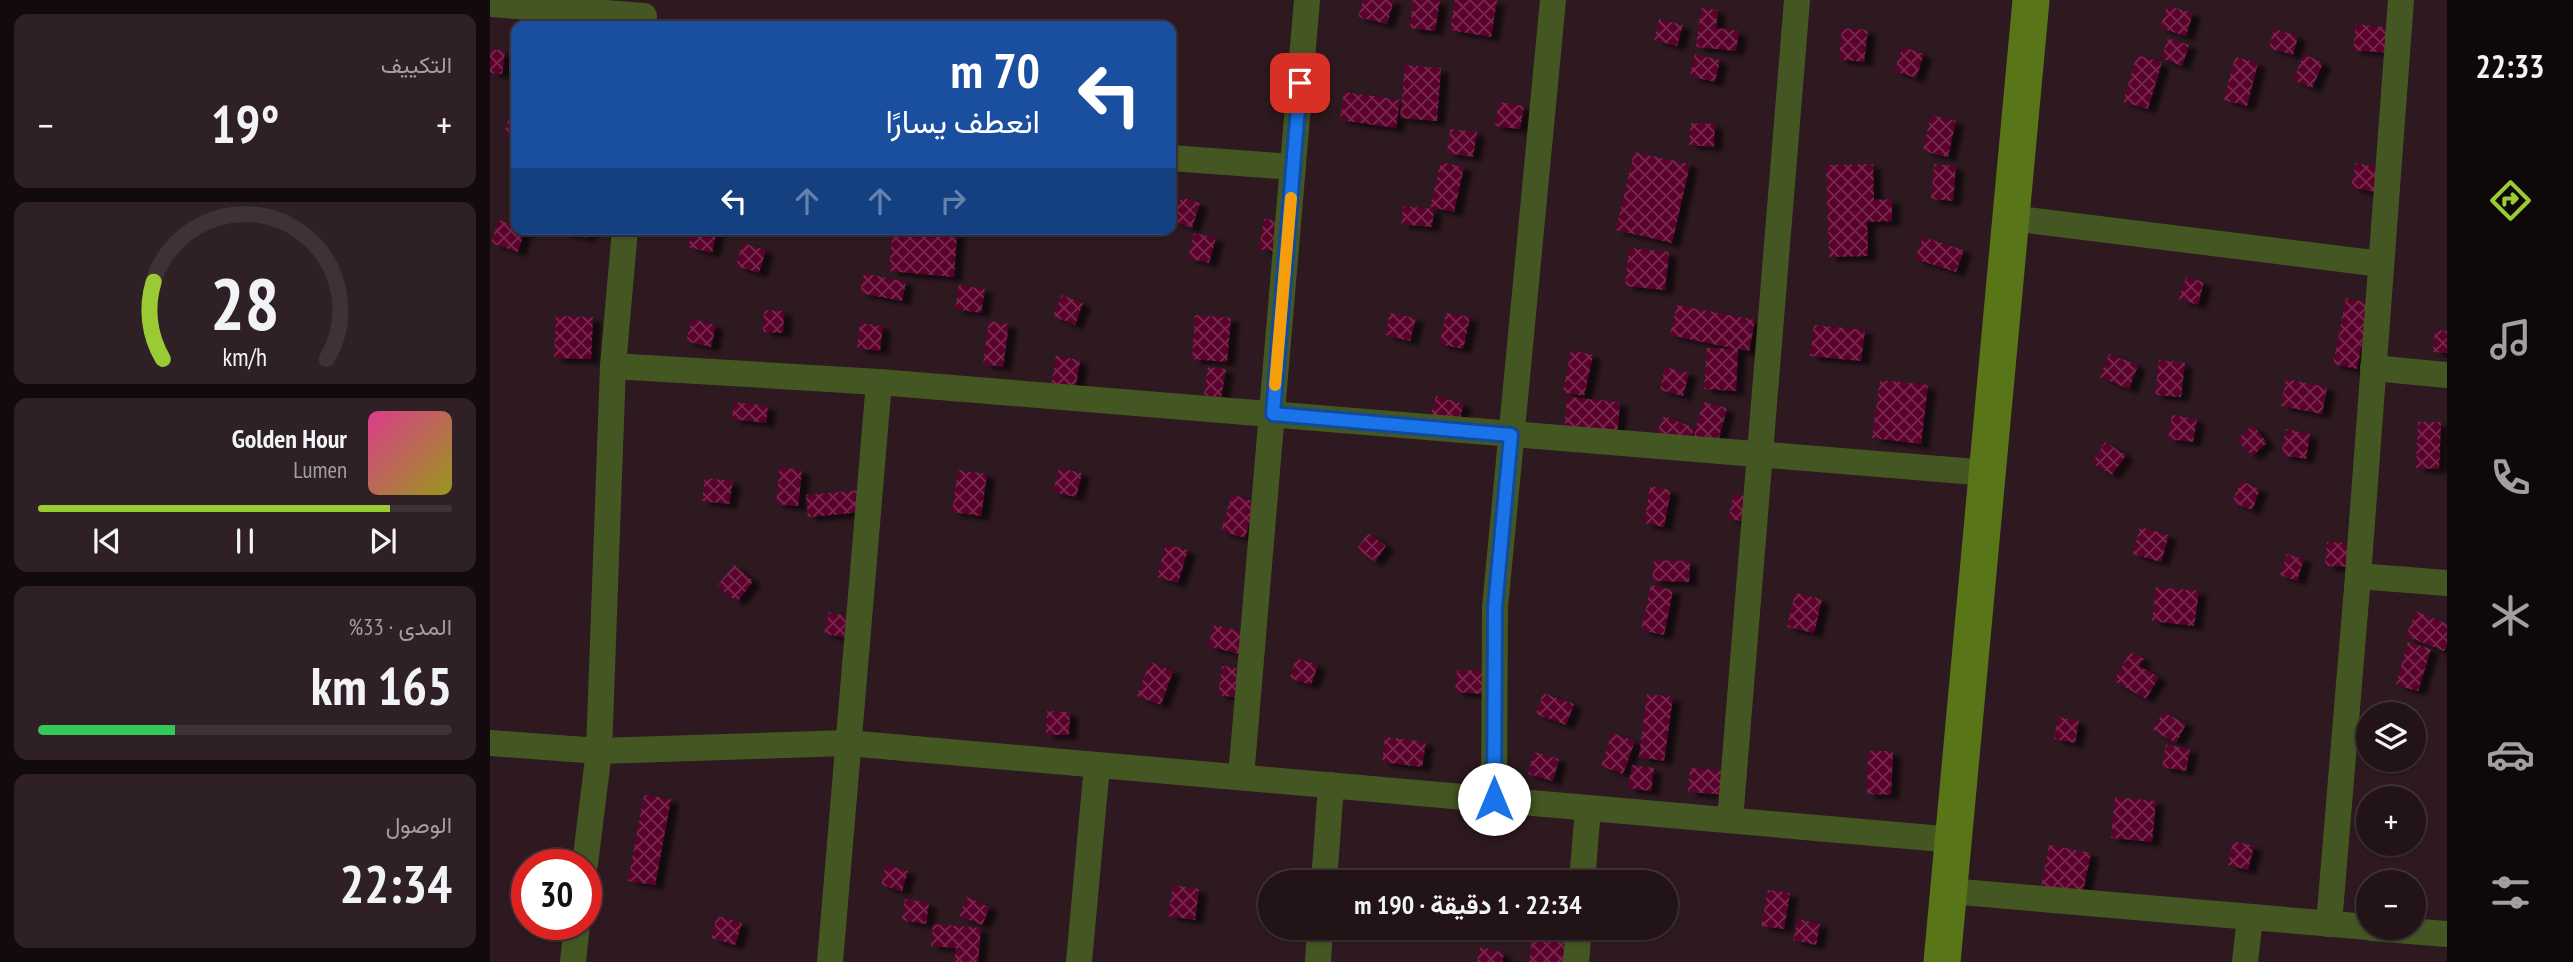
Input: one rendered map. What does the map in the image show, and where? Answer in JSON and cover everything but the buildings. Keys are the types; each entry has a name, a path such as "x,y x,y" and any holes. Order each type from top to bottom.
{"main road":[{"path":"1942,962 2031,0"}],"street":[{"path":"1241,777 1307,0"},
{"path":"1494,799 1495,607 1553,0"},
{"path":"1730,820 1797,0"},
{"path":"2329,924 2401,0"},
{"path":"490,4 644,14"},
{"path":"1176,158 1293,167"},
{"path":"2011,218 2381,264"},
{"path":"587,849 599,751 613,366 624,235"},
{"path":"613,366 879,382 1988,473"},
{"path":"2373,368 2447,375"},
{"path":"830,962 879,382"},
{"path":"2358,576 2447,583"},
{"path":"490,743 599,751 847,743 1954,840"},
{"path":"1079,962 1097,765"},
{"path":"1325,870 1331,785"},
{"path":"1583,870 1588,808"},
{"path":"1949,891 2356,926"},
{"path":"2245,962 2250,917"},
{"path":"2426,932 2447,934"},
{"path":"573,962 575,940"},
{"path":"1318,962 1319,940"},
{"path":"1576,962 1578,940"}],"slow traffic":[{"path":"1275,385 1291,198"}],"route":[{"path":"1300,83 1273,414 1511,435 1495,607 1494,799"}]}
